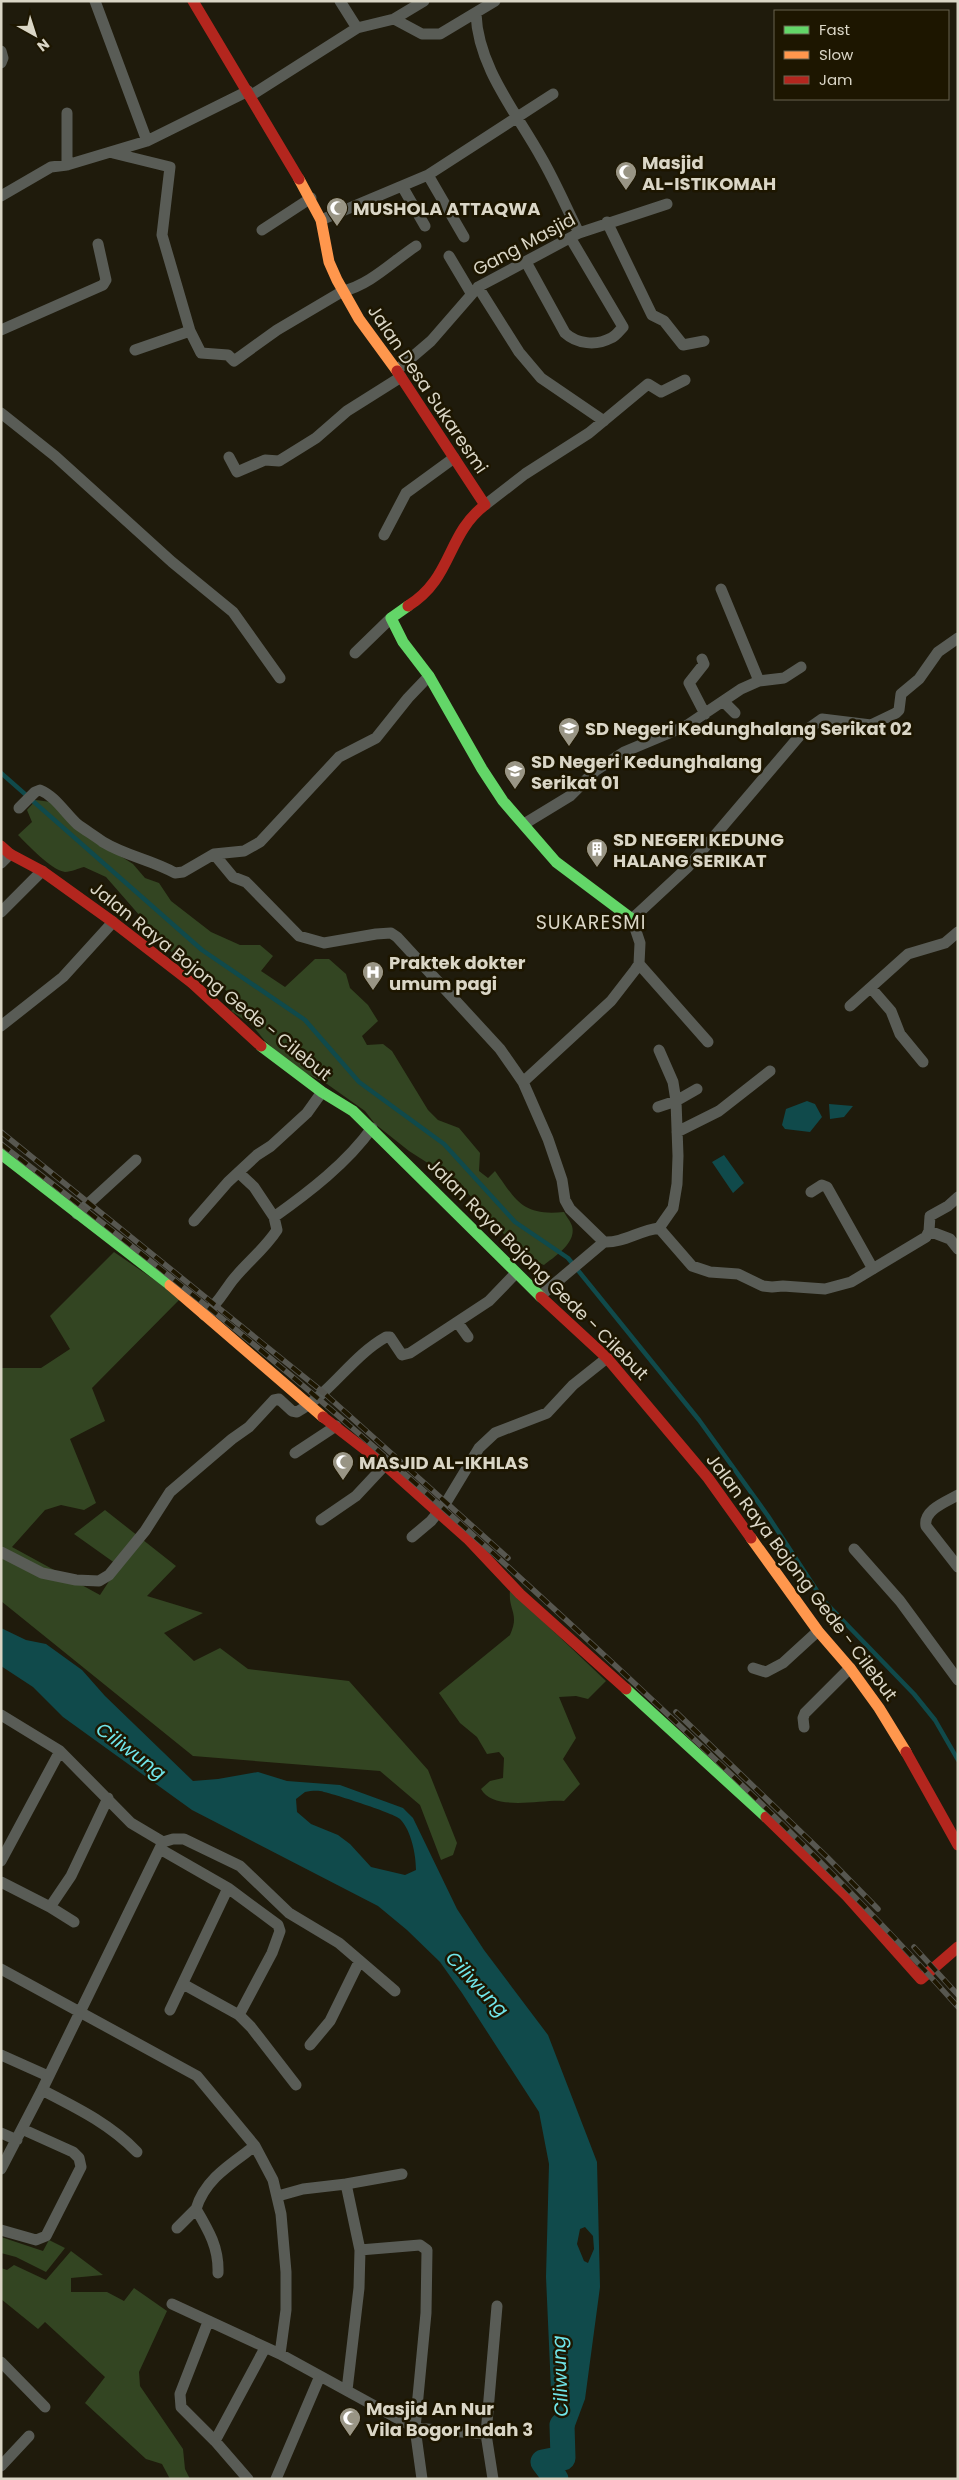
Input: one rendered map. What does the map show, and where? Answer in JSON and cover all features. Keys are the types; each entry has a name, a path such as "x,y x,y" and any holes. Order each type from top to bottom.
{"street":[{"path":"95,1 147,141"},
{"name":"Jalan Desa Sukaresmi","path":"193,1 311,198 321,220 328,262 359,319 399,373 485,504"},
{"path":"340,1 357,28"},
{"path":"1,196 51,167 67,165 147,141 249,94 357,28 394,18 424,1"},
{"path":"394,18 422,34 440,34 495,1"},
{"path":"476,14 477,32 486,57 517,119 540,156 575,236 623,326 612,338 583,343 573,339 565,333 526,262"},
{"path":"1,51 3,58 1,63"},
{"path":"321,220 428,176 553,94"},
{"path":"67,113 67,165"},
{"path":"113,152 170,167 162,235 190,331 201,353 228,355 234,361 277,330 343,291 353,289 373,277 416,246"},
{"path":"428,176 464,237"},
{"path":"402,186 425,226"},
{"path":"262,230 311,198"},
{"name":"Gang Masjid","path":"229,458 237,472 265,460 279,461 316,438 347,411 399,373 431,341 475,290 575,236 607,222 667,204"},
{"path":"607,222 652,316 664,321 682,345 704,341"},
{"path":"1,330 102,285 106,280 98,244"},
{"path":"449,256 519,352 541,378 604,421"},
{"path":"135,350 190,331"},
{"path":"356,653 391,618 408,604 428,593 469,518 485,504 525,474 604,421 648,384 660,392 685,380"},
{"path":"1,413 55,456 172,562 233,612 280,678"},
{"name":"Jalan Desa Sukaresmi","path":"384,535 406,492 454,458"},
{"path":"721,589 759,681"},
{"path":"391,618 403,642 429,676 489,782 556,862 632,919 640,943 639,964 611,1001 523,1082"},
{"path":"632,919 688,867 810,726 822,719 871,725 889,717 899,710 901,694 919,679 938,652 958,638"},
{"path":"702,659 704,664 702,668 689,683 704,714"},
{"path":"524,824 570,796 595,771 616,757 670,734 741,689 759,681 784,678 801,667"},
{"path":"20,807 35,792 40,790 46,793 77,823 111,846 143,861 162,865 175,873 182,872 214,854 244,852 260,842 339,757 376,738 408,698 429,676"},
{"path":"723,701 736,712"},
{"path":"1,863 6,850"},
{"name":"Jalan Raya Bojong Gede - Cilebut","path":"6,850 42,871 113,922 192,982 252,1039 322,1092 353,1111 516,1273 607,1358 708,1478 818,1631 850,1668 879,1708 912,1762 958,1845"},
{"path":"214,854 234,876 246,882 299,936 324,943 376,934 391,933 397,937 500,1048 523,1082 548,1140 562,1180 564,1200 570,1209 604,1242"},
{"path":"1,912 42,871"},
{"path":"1,1026 63,977 113,922"},
{"path":"850,1006 908,954 917,950 938,946 958,932"},
{"path":"639,964 708,1042"},
{"path":"871,988 891,1011 900,1034 923,1062"},
{"path":"540,1296 604,1242 616,1242 642,1230 659,1228 673,1208 677,1184 676,1101 673,1082 659,1050"},
{"path":"677,1132 719,1111 770,1071"},
{"path":"658,1107 676,1101 697,1089"},
{"path":"194,1221 238,1173 307,1113 322,1092"},
{"path":"274,1218 342,1162 360,1145 372,1128"},
{"path":"1,1154 159,1276 309,1406 385,1465 468,1540 520,1594 742,1793 847,1896 921,1979 958,1947"},
{"path":"77,1214 136,1160"},
{"path":"204,1314 216,1304 231,1282 268,1244 276,1230 274,1218 254,1186 238,1173"},
{"path":"811,1192 822,1185 827,1187 873,1269"},
{"path":"659,1228 692,1266 710,1272 743,1276 763,1286 825,1289 851,1282 926,1237 929,1231 930,1216 948,1206 958,1197"},
{"path":"929,1231 950,1239 958,1249"},
{"path":"1,1552 42,1573 76,1580 99,1581 109,1575 145,1531 170,1492 249,1426 274,1400 279,1399 292,1411 297,1412 309,1406 386,1337 390,1337 402,1355 410,1353 489,1301 516,1273"},
{"path":"458,1323 468,1337"},
{"path":"412,1537 437,1512 479,1448 495,1433 547,1413 573,1384 607,1358"},
{"path":"295,1453 336,1426"},
{"path":"321,1520 356,1496 385,1465"},
{"path":"958,1494 929,1512 925,1522 926,1526 958,1567"},
{"path":"854,1549 864,1564 900,1601 958,1680"},
{"path":"753,1668 766,1672 775,1667 818,1631"},
{"path":"804,1727 803,1718 806,1712 850,1668"},
{"path":"1,1715 60,1751 131,1823 162,1846 228,1888 278,1925 280,1932 272,1953 239,2016"},
{"path":"1,1861 60,1751"},
{"path":"50,1907 71,1876 108,1798"},
{"path":"1,2169 162,1846 173,1839 184,1839 240,1866 290,1913 339,1943 395,1991"},
{"path":"1,1882 50,1907 74,1922"},
{"path":"170,2010 228,1888"},
{"path":"310,2046 330,2021 359,1962"},
{"path":"1,1969 196,2076 255,2146 273,2180 278,2196 286,2272 286,2310 280,2354"},
{"path":"183,1984 239,2016 252,2027 296,2085"},
{"path":"1,2055 48,2076"},
{"path":"42,2090 103,2123 116,2132 137,2152"},
{"path":"1,2230 36,2240 46,2236 81,2167 79,2158 73,2152 22,2129"},
{"path":"1,2133 17,2140"},
{"path":"177,2228 196,2209 202,2193 211,2181 255,2146"},
{"path":"278,2196 303,2189 402,2174"},
{"path":"346,2184 360,2250 359,2288 347,2390"},
{"path":"196,2209 216,2246 218,2273"},
{"path":"360,2250 420,2245 427,2250 426,2313 415,2428 422,2479"},
{"path":"172,2304 280,2354 415,2428 486,2434"},
{"path":"493,2479 486,2434 497,2306"},
{"path":"208,2322 180,2394 181,2407 215,2441 248,2479"},
{"path":"215,2441 265,2348"},
{"path":"1,2362 45,2407"},
{"path":"276,2479 320,2376"},
{"path":"1,2466 29,2436"}],"green space":[{"path":"36,800 51,802 84,833 133,864 145,878 159,883 171,901 211,932 240,945 260,945 273,956 261,971 285,987 315,959 329,959 346,974 350,988 368,1005 378,1021 362,1036 367,1045 383,1044 392,1051 428,1110 438,1120 459,1128 480,1153 479,1171 488,1178 495,1171 516,1199 530,1209 550,1213 564,1212 573,1232 564,1249 544,1265 524,1257 459,1183 409,1151 375,1124 365,1111 327,1084 295,1068 265,1041 252,1025 231,1011 240,1004 195,960 182,964 106,877 84,867 65,872 53,867 40,856 18,835 32,822 27,810"},
{"path":"114,1252 181,1298 92,1388 105,1421 70,1439 96,1503 84,1510 61,1505 45,1510 12,1547 100,1595 119,1566 74,1534 105,1510 176,1566 147,1596 203,1613 164,1633 194,1661 220,1648 248,1669 349,1681 428,1770 457,1843 453,1855 441,1860 420,1805 380,1771 193,1756 1,1601 1,1368 41,1368 70,1349 50,1316"},
{"path":"510,1590 606,1681 588,1699 576,1696 559,1697 576,1738 563,1759 580,1784 564,1801 519,1803 496,1800 487,1796 481,1789 490,1781 503,1778 504,1758 499,1752 487,1754 477,1737 460,1723 439,1693 510,1635 514,1617"},
{"path":"1,2237 43,2251 49,2240 65,2248 46,2272 16,2257 1,2253"},
{"path":"71,2251 103,2275 71,2278 71,2292 107,2292 124,2301 134,2288 167,2311 139,2372 140,2386 183,2449 185,2469 190,2479 170,2479 162,2464 146,2459 85,2403 105,2377 45,2322 38,2329 1,2299 1,2268 7,2270 14,2265 46,2280"}],"water":[{"path":"807,1101 815,1104 822,1117 810,1132 785,1129 782,1125 786,1109"},
{"path":"829,1104 853,1106 844,1117 830,1119"},
{"path":"724,1155 744,1183 733,1193 712,1162"},
{"path":"1,1628 26,1640 46,1644 82,1670 105,1696 193,1781 258,1772 287,1781 340,1785 403,1808 413,1818 457,1909 484,1950 548,2035 597,2162 600,2287 585,2399 563,2458 551,2389 546,2277 549,2164 539,2112 462,1993 440,1962 407,1930 378,1906 192,1810 63,1717 33,1687 1,1666","holes":["322,1791 396,1816 407,1829 412,1843 416,1870 405,1875 371,1867 350,1844 338,1835 311,1824 297,1812 296,1799 305,1792","585,2227 593,2236 594,2249 588,2263 584,2261 577,2244 580,2229"]}],"waterway":[{"path":"1,773 202,950 305,1020 359,1082 444,1144 515,1222 568,1258 699,1420 768,1516 823,1600 914,1694 935,1720 958,1760"},
{"name":"Ciliwung","path":"556,2479 543,2462 563,2458 562,2425"}],"railway":[{"path":"1,1132 324,1393 508,1558"},
{"path":"1,1144 235,1329 329,1408 468,1530 650,1697 740,1783 873,1916 958,2007"},
{"path":"676,1712 827,1857 878,1909"},
{"path":"914,1947 958,1995"}],"traffic: fast":[{"path":"408,606 391,618 403,642 429,676 482,769 503,801 556,862 632,919"},
{"path":"261,1046 322,1092 353,1111 541,1297"},
{"path":"1,1154 170,1285"},
{"path":"626,1689 766,1817"}],"traffic: slow":[{"path":"299,179 321,220 329,262 337,280 359,319 397,371"},
{"path":"170,1285 323,1417"},
{"path":"751,1538 818,1631 850,1668 879,1708 906,1752"}],"traffic: jam":[{"path":"193,1 299,179"},
{"path":"397,371 485,505 472,517 463,530 434,583 423,595 408,606"},
{"path":"1,846 10,854 42,871 113,922 192,983 261,1046"},
{"path":"541,1297 607,1358 708,1478 751,1538"},
{"path":"323,1417 385,1465 469,1540 520,1594 626,1689"},
{"path":"906,1752 958,1845"},
{"path":"766,1817 847,1896 921,1979 958,1947"}],"place":[{"name":"Masjid AL-ISTIKOMAH","path":"626,191"},
{"name":"MUSHOLA ATTAQWA","path":"337,227"},
{"name":"SD Negeri Kedunghalang Serikat 02","path":"569,747"},
{"name":"SD Negeri Kedunghalang Serikat 01","path":"515,790"},
{"name":"SD NEGERI KEDUNG HALANG SERIKAT","path":"597,868"},
{"name":"Praktek dokter umum pagi","path":"373,991"},
{"name":"MASJID AL-IKHLAS","path":"343,1481"},
{"name":"Masjid An Nur Vila Bogor Indah 3","path":"350,2437"}],"district":[{"name":"SUKARESMI","path":"591,922"}]}
